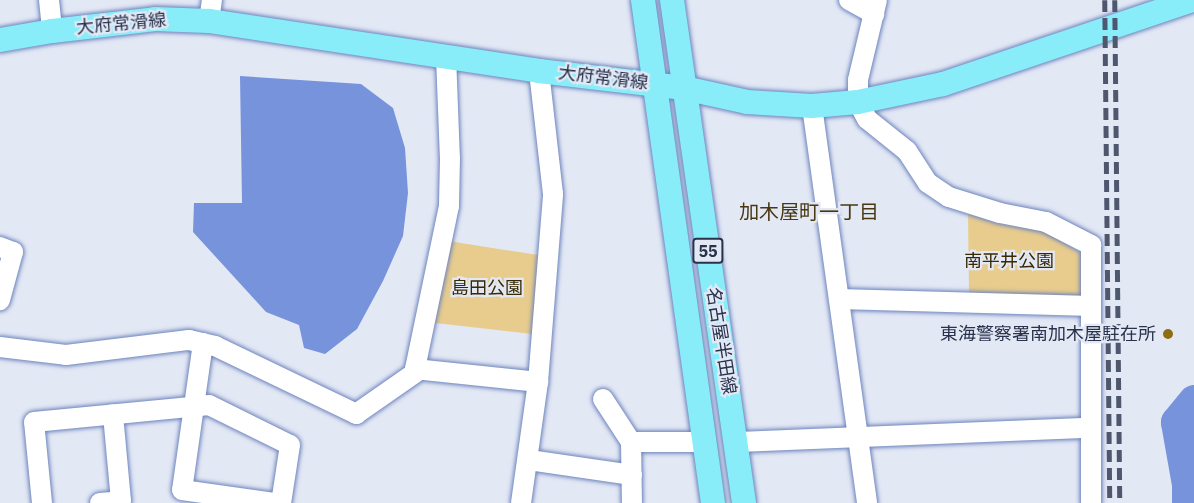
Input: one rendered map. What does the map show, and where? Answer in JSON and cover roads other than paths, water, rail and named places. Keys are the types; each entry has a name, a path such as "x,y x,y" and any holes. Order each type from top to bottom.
{"main road":[{"name":"名古屋半田線","path":"643,0 713,503"},
{"name":"名古屋半田線","path":"672,0 744,503"},
{"name":"大府常滑線","path":"0,40 52,31 210,11 446,56 539,71 684,88 747,102 812,106 858,102 943,84 1193,0"}],"street":[{"path":"49,0 52,31"},
{"path":"849,0 875,7 858,80 858,102 867,119 907,151 928,183 949,197 1000,213 1046,222 1091,245 1091,503"},
{"path":"446,56 450,158 449,206 415,369 538,382"},
{"path":"521,503 529,460 538,382 554,194 539,71"},
{"path":"812,106 867,503"},
{"path":"0,247 13,252 0,300"},
{"path":"839,299 1091,306"},
{"path":"0,346 66,355 189,340 215,346 356,414 420,370"},
{"path":"203,343 182,490 274,503"},
{"path":"603,399 631,442 632,503"},
{"path":"42,503 34,422 209,405 290,445 281,503"},
{"path":"100,503 121,501 113,414"},
{"path":"736,442 1091,428"},
{"path":"631,442 704,442"},
{"path":"529,460 632,475"}],"water":[{"path":"240,76 361,84 393,108 405,148 408,193 403,236 383,281 357,329 325,354 304,348 299,325 266,312 193,232 194,203 242,203"}],"waterway":[{"path":"1188,503 1188,484 1177,422 1194,401"}],"railway":[{"path":"1105,0 1110,503"},
{"path":"1115,0 1120,503"}],"place":[{"name":"東海警察署南加木屋駐在所","path":"1168,334"}],"district":[{"name":"加木屋町一丁目","path":"809,211"}],"park label":[{"name":"南平井公園","path":"1009,261"},
{"name":"島田公園","path":"487,288"}]}
